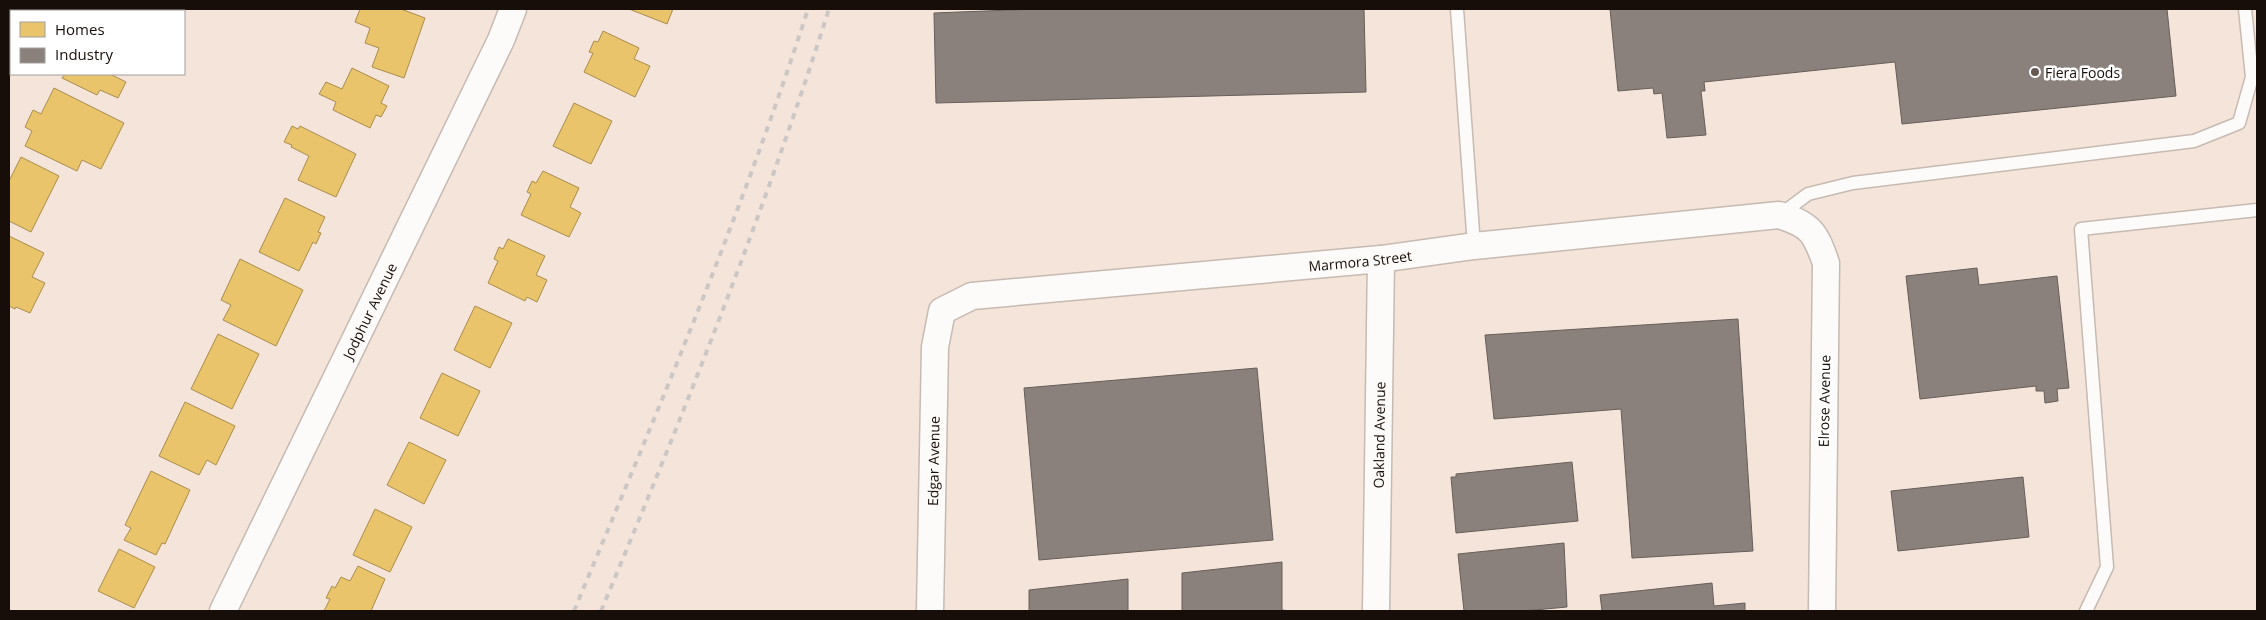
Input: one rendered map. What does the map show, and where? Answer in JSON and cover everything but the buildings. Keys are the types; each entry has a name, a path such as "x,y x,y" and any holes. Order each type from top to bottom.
{"street":[{"name":"Jodphur Avenue","path":"223,611 496,49 513,9"},
{"name":"Marmora Street","path":"942,310 972,296 1381,259 1474,246 1779,215"},
{"name":"Elrose Avenue","path":"1779,215 1801,222 1817,238 1826,263 1822,611"},
{"name":"Oakland Avenue","path":"1376,611 1381,259"},
{"name":"Edgar Avenue","path":"930,611 936,347 942,310"}],"lane":[{"path":"1457,9 1474,246"},
{"path":"1779,215 1808,194 1853,183 2194,142 2239,123 2252,77 2245,9"},
{"path":"2086,611 2108,567 2081,230 2257,210"}],"railway":[{"path":"574,611 727,237 808,9"},
{"path":"601,611 722,313 778,162 829,9"}],"place":[{"name":"Fiera Foods","path":"2035,72"}]}
